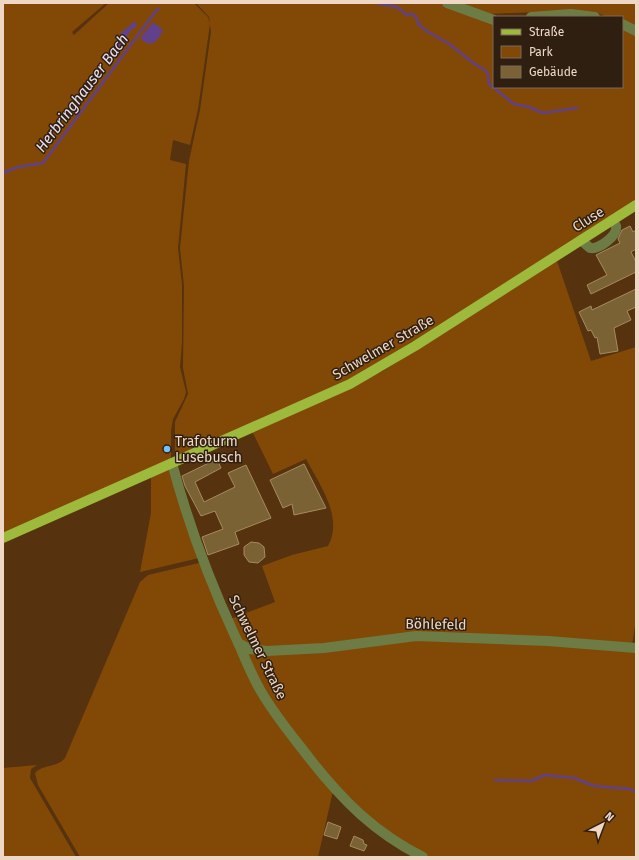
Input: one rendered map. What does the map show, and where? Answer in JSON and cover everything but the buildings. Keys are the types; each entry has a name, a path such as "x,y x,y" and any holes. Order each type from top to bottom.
{"main road":[{"name":"Cluse","path":"554,257 636,205"},
{"name":"Schwelmer Straße","path":"3,538 350,384 381,367 554,257"}],"street":[{"path":"447,3 493,20"},
{"path":"544,16 571,14 587,16"},
{"path":"623,24 636,31"},
{"path":"581,240 590,248 598,247 609,240 616,230 616,226 612,220"},
{"name":"Schwelmer Straße","path":"172,463 182,500 202,560 238,643 270,707 333,788 377,830 423,857"},
{"name":"Böhlefeld","path":"238,643 249,649 274,650 324,648 416,636 578,643 636,648"}],"green space":[{"path":"3,3 106,3 72,32 74,35 109,3 194,3 208,17 210,24 198,109 190,145 173,140 170,160 186,164 178,248 182,285 182,343 180,367 186,392 184,399 173,419 171,431 171,459 3,534"},
{"path":"196,3 445,3 493,22 493,88 623,88 623,28 636,34 636,201 351,380 175,458 175,422 188,394 183,368 184,286 180,248 189,161 200,110 211,32 209,17"},
{"path":"459,3 636,3 636,29 623,23 623,16 605,16 596,12 560,11 487,14"},
{"path":"557,261 591,361 636,347 636,619 632,646 449,635 267,649 241,643 230,619 275,602 262,566 292,555 328,546 332,535 333,524 328,501 306,459 273,474 252,431 383,371"},
{"path":"171,466 199,558 140,572 151,513 151,477"},
{"path":"199,563 243,659 333,791 318,857 80,857 38,785 35,773 42,768 62,761 65,758 140,582 148,575"},
{"path":"397,638 636,649 636,857 429,857 400,842 340,792 273,706 243,647 249,650"},
{"path":"37,765 31,769 30,778 76,857 3,857 3,768"}],"shaded area":[{"path":"135,21 137,26 130,31 122,47 118,47 117,42 121,33"},
{"path":"153,22 163,30 157,40 148,43 141,39 141,37"}],"waterway":[{"path":"375,3 397,7 407,15 413,14 418,20 417,23 428,32 448,43 476,65 485,70 488,74 489,84 493,87"},
{"name":"Herbringhauser Bach","path":"3,173 18,167 43,163 155,12 159,9"},
{"path":"494,88 514,104 529,107 543,113 577,108"},
{"path":"495,780 531,781 545,775 574,778 594,786 630,789 636,792"}],"place":[{"name":"Trafoturm Lusebusch","path":"167,449"}]}
